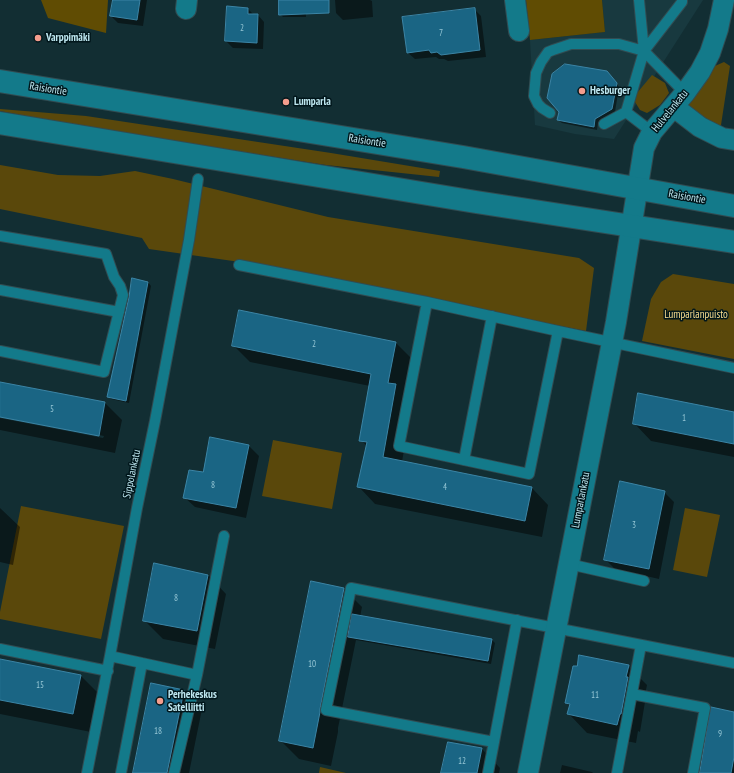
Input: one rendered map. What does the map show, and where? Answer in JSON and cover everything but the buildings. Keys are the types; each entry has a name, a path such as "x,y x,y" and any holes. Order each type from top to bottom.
{"main road":[{"name":"Raisiontie","path":"0,82 455,156 734,206"},
{"path":"0,123 461,199 734,242"}],"street":[{"path":"515,0 519,31"},
{"name":"Hulvelankatu","path":"632,226 644,148 652,132 700,72 710,53 718,29 724,0"},
{"path":"679,100 700,127 722,138 734,140"},
{"name":"Lumparlankatu","path":"528,773 612,342 632,226"}],"lane":[{"path":"638,0 644,51 679,100"},
{"path":"604,124 626,112 644,51 682,0"},
{"path":"550,113 538,104 534,96 536,73 548,52 571,44 619,44 644,51"},
{"path":"626,112 652,132"},
{"name":"Sippolankatu","path":"87,773 108,671 137,508 155,421 198,179"},
{"path":"0,351 104,372 123,295 120,286 114,277 106,254 1,239"},
{"path":"239,265 427,302 734,368"},
{"path":"0,290 119,312"},
{"path":"427,302 400,446 529,474 558,331"},
{"path":"464,460 492,316"},
{"path":"174,773 197,675 224,536"},
{"path":"569,564 644,581"},
{"path":"494,742 326,710 351,588 734,663"},
{"path":"488,773 517,620"},
{"path":"617,773 641,645"},
{"path":"0,648 108,671"},
{"path":"110,656 197,675"},
{"path":"121,773 142,663"},
{"path":"632,694 705,708 693,773"}],"shaded area":[{"path":"41,0 108,0 106,33 48,18"},
{"path":"526,0 602,0 605,32 530,40"},
{"path":"602,0 703,0 614,139 575,134 535,125 530,40 605,32"}],"green space":[{"path":"724,62 730,66 721,125 715,129 689,113 688,105 715,66"},
{"path":"652,75 665,83 669,93 660,105 647,113 640,110 635,102 637,93"},
{"path":"0,109 86,116 440,171 439,177 326,165 84,127 0,111"},
{"path":"0,165 58,175 100,176 135,171 328,217 579,258 594,268 586,331 233,261 149,249 142,238 0,209"},
{"name":"Lumparlanpuisto","path":"673,274 734,284 734,359 642,341 651,299 661,282"},
{"path":"273,440 342,453 332,509 262,496"},
{"path":"21,506 124,526 101,639 0,619 0,612"},
{"path":"685,508 720,515 707,577 673,570"},
{"path":"320,767 346,773 319,773"}],"place":[{"name":"Varppimäki","path":"38,38"},
{"name":"Hesburger","path":"582,91"},
{"name":"Lumparla","path":"286,102"},
{"name":"Perhekeskus Satelliitti","path":"160,701"}]}
